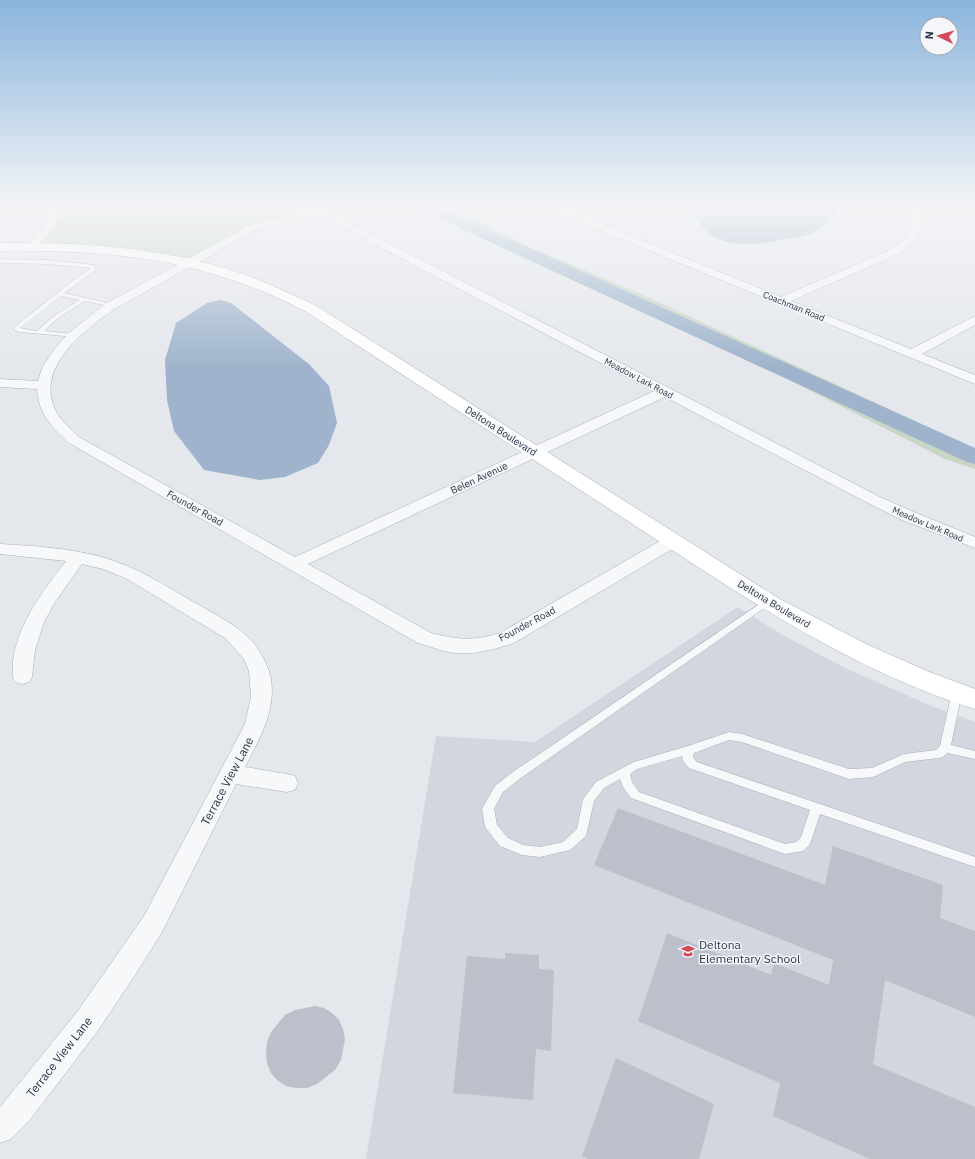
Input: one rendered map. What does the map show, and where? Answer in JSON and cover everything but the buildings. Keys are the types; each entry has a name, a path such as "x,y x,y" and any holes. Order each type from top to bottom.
{"main road":[{"name":"Deltona Boulevard","path":"162,259 188,263 248,280 270,288 310,308 767,602 858,650 918,677 975,699"}],"street":[{"name":"Founder Road","path":"195,259 113,305 95,317 74,336 54,359 47,371 43,385 43,397 52,420 74,440 425,638 454,646 473,646 491,643 507,638 672,541"},
{"name":"Meadow Lark Road","path":"411,259 874,500 908,516 975,543"},
{"name":"Coachman Road","path":"678,259 975,380"},
{"path":"781,301 878,259"},
{"path":"910,354 975,320"},
{"path":"0,383 43,385"},
{"name":"Belen Avenue","path":"294,564 664,392"},
{"name":"Terrace View Lane","path":"0,549 78,557 116,567 136,575 239,640 251,654 258,667 262,684 262,703 256,724 152,924 128,963 87,1022 18,1110 0,1128"},
{"path":"22,677 25,647 32,624 44,603 78,557"},
{"path":"230,774 287,783"}],"lane":[{"path":"0,261 46,262 93,266 94,269 81,277 16,329 21,331 74,336"},
{"path":"60,294 113,305"},
{"path":"38,333 56,317 84,299"},
{"path":"767,602 514,777 499,789 488,809 491,827 504,842 522,850 540,852 566,846 582,832 588,799 600,785 634,766 689,750 729,736 742,738 849,774 873,772 904,758 939,754 945,748 957,692"},
{"path":"945,748 975,755"},
{"path":"689,750 687,758 693,765 975,862"},
{"path":"624,772 627,784 635,795 786,849 799,847 806,840 816,808"}],"shaded area":[{"name":"Deltona Elementary School","path":"738,607 779,633 845,668 929,705 975,722 975,1159 366,1159 436,736 535,742"}],"green space":[{"path":"532,259 558,259 639,293 975,449 975,469 945,459 699,334"}],"water":[{"path":"220,300 231,303 310,365 329,386 337,423 329,445 318,463 285,477 260,480 204,470 174,431 167,400 165,360 176,323 207,303"}],"waterway":[{"path":"540,259 975,457"}],"place":[{"name":"Deltona Elementary School","path":"688,951"}]}
